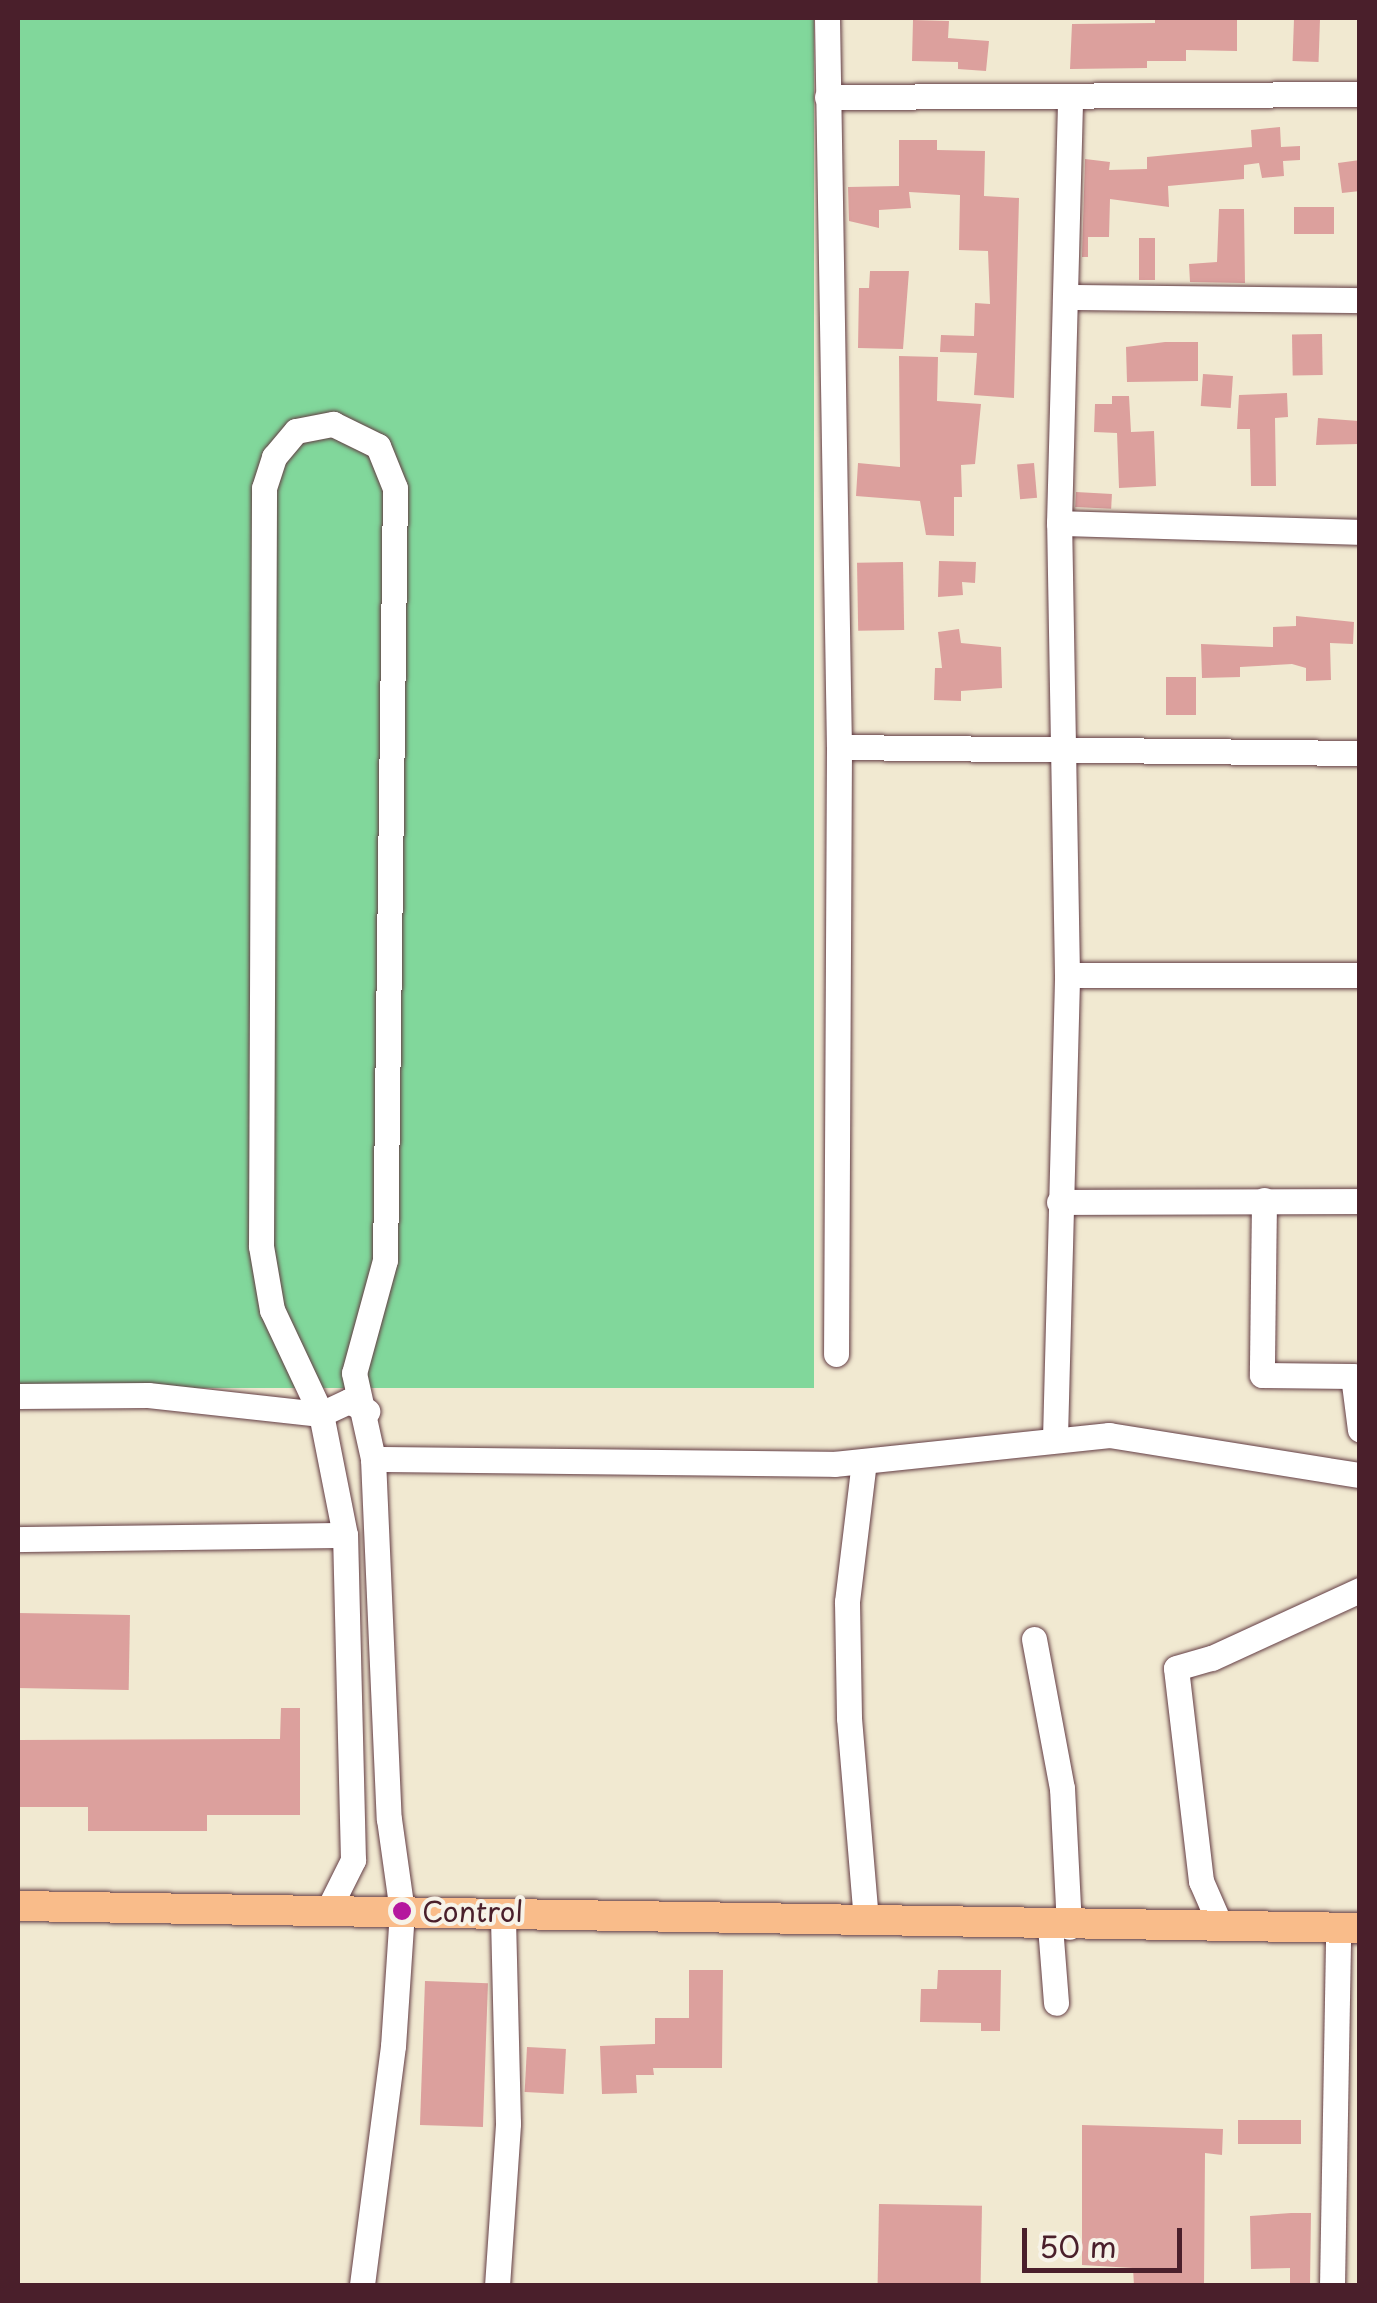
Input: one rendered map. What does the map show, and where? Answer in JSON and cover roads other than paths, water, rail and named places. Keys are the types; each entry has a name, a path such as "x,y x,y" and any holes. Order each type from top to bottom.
{"main road":[{"path":"18,1906 329,1908 504,1917 1349,1928"}],"street":[{"path":"827,18 839,746 836,1354"},
{"path":"826,98 1070,100 1360,94"},
{"path":"1055,1438 1067,975 1060,523 1070,100"},
{"path":"1064,297 1360,300"},
{"path":"329,1908 353,1860 345,1535 321,1414 272,1310 260,1246 264,488 274,457 296,431 314,424 349,427 368,438 387,458 395,488 384,1260 354,1373 367,1411 373,1459 389,1818 402,1911 393,2046 362,2286"},
{"path":"1060,523 1360,532"},
{"path":"839,746 1360,753"},
{"path":"1067,975 1360,976"},
{"path":"1264,1200 1262,1375 1352,1376 1360,1430"},
{"path":"1059,1202 1360,1201"},
{"path":"18,1396 148,1396 321,1414 349,1400 367,1411"},
{"path":"373,1459 864,1461 1109,1435 1360,1475"},
{"path":"864,1461 847,1602 848,1718 866,1920"},
{"path":"18,1540 345,1535"},
{"path":"1221,1927 1202,1881 1176,1668 1212,1658 1360,1590"},
{"path":"1034,1639 1062,1788 1056,2003"},
{"path":"353,1824 380,1831 389,1818"},
{"path":"497,2286 508,2123 504,1917"},
{"path":"1332,2286 1349,1928"}],"place":[{"name":"Control","path":"402,1911"}]}
